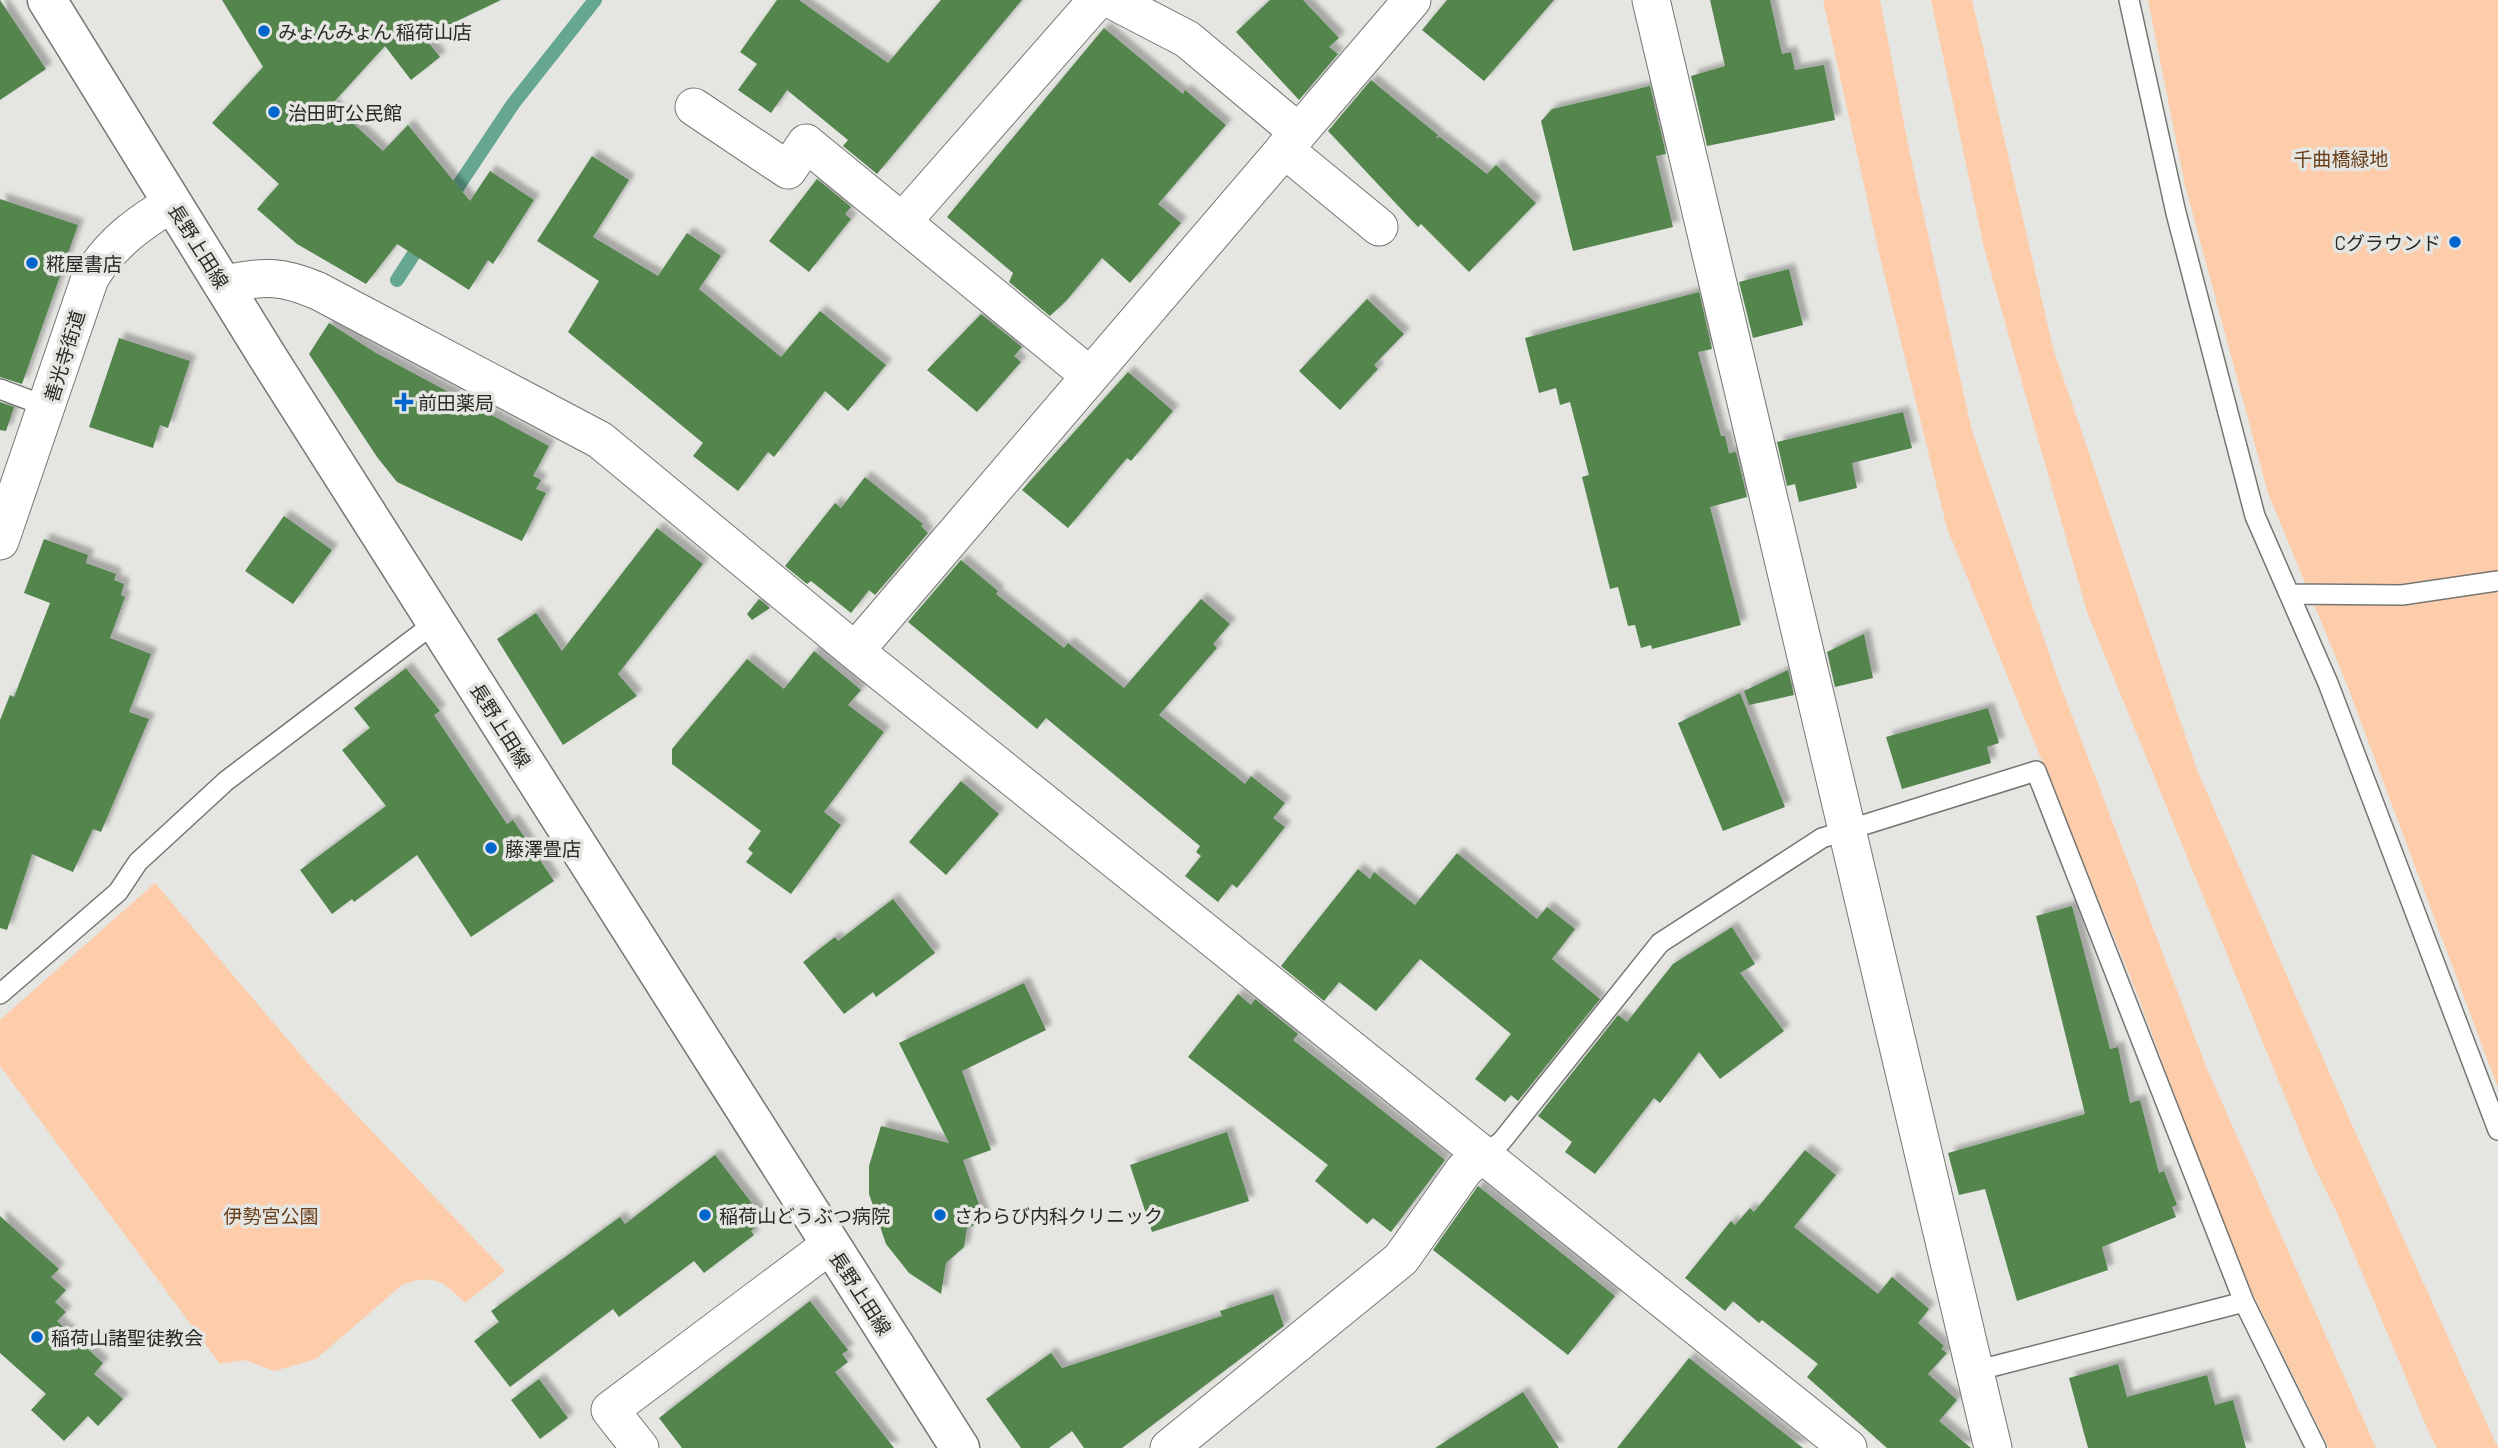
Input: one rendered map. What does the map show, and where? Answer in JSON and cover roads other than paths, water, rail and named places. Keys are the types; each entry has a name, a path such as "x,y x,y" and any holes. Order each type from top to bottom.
{"main road":[{"name":"長野上田線","path":"47,0 222,284 960,1448"}],"street":[{"path":"902,221 1097,0"},
{"path":"1112,0 1187,39 1379,227"},
{"path":"855,651 1412,0"},
{"path":"1651,0 1845,833 1993,1448"},
{"path":"694,107 788,170 806,143 1089,375"},
{"name":"善光寺街道","path":"0,541 48,407 82,297 99,262 127,231 172,202"},
{"path":"222,284 268,276 296,281 318,290 600,440 855,651 1848,1448"},
{"path":"1169,1448 1401,1259 1464,1170 1481,1155"},
{"path":"640,1448 610,1410 830,1245"}],"lane":[{"path":"2129,0 2176,213 2255,516 2328,683 2496,1119"},
{"path":"0,389 48,407"},
{"path":"2289,594 2402,595 2498,581"},
{"path":"0,994 118,892 138,862 226,781 436,622"},
{"path":"1481,1155 1502,1142 1660,943 1822,838 1845,833 2036,771 2244,1302 2316,1448"},
{"path":"1975,1371 2244,1302"}],"waterway":[{"path":"449,200 513,104 595,0"},
{"path":"397,280 423,240"}],"place":[{"name":"みょんみょん 稲荷山店","path":"264,31"},
{"name":"治田町公民館","path":"274,112"},
{"name":"Cグラウンド","path":"2455,242"},
{"name":"糀屋書店","path":"32,263"},
{"name":"前田薬局","path":"404,402"},
{"name":"藤澤畳店","path":"491,848"},
{"name":"稲荷山どうぶつ病院","path":"705,1215"},
{"name":"さわらび内科クリニック","path":"940,1215"},
{"name":"稲荷山諸聖徒教会","path":"37,1337"}],"park label":[{"name":"千曲橋緑地","path":"2341,158"},
{"name":"伊勢宮公園","path":"271,1215"}]}
